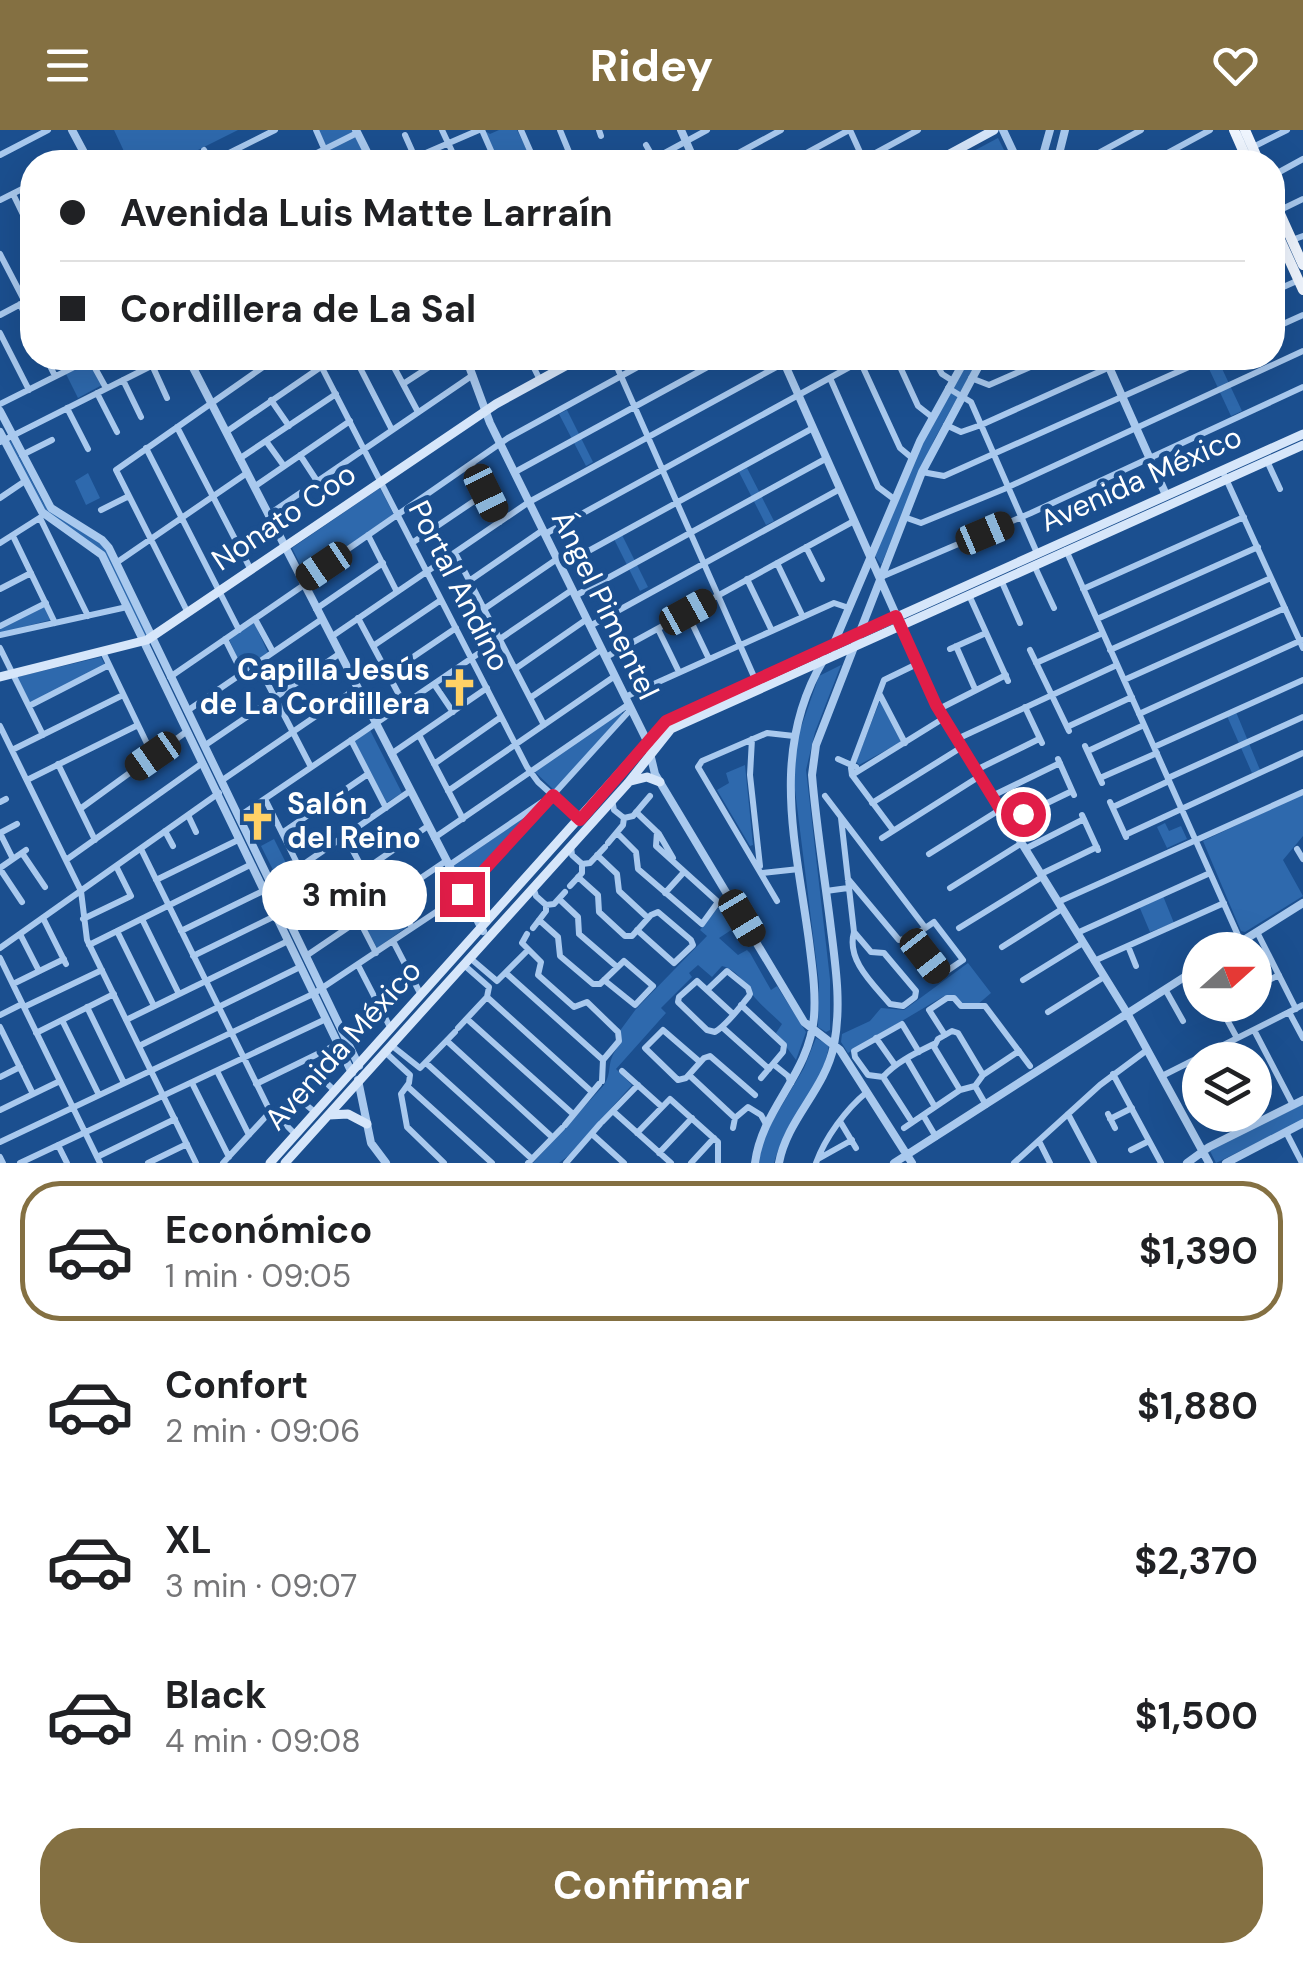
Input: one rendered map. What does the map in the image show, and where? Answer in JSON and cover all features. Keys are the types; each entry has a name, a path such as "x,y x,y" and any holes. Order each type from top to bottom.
{"main road":[{"path":"956,150 994,130"},
{"path":"1298,238 1303,264"},
{"path":"1285,243 1301,286"},
{"name":"Nonato Coo","path":"0,677 147,640 486,411 558,370"},
{"name":"Avenida México","path":"285,1163 329,1115 392,1028 485,933 535,892 560,857 613,805 676,726 853,646 1037,553 1064,546 1225,474 1303,434"},
{"name":"Avenida México","path":"270,1163 335,1091 388,1049 467,962 485,933 670,718 858,632 1001,580 1166,495 1303,445"},
{"path":"628,782 642,777 660,782"},
{"path":"329,1115 348,1114 366,1124"}],"street":[{"path":"0,155 48,130"},
{"path":"235,150 275,130"},
{"path":"316,130 325,150 357,131"},
{"path":"442,130 451,150"},
{"path":"436,150 481,130"},
{"path":"681,130 690,150"},
{"path":"671,150 707,130"},
{"path":"744,150 781,130"},
{"path":"812,150 850,130"},
{"path":"884,150 918,130"},
{"path":"1104,150 1141,130"},
{"path":"1173,150 1210,130"},
{"path":"1254,150 1287,130"},
{"path":"405,135 412,150"},
{"path":"646,145 648,150"},
{"path":"0,200 20,190"},
{"path":"13,194 20,208"},
{"path":"0,254 20,291"},
{"path":"0,334 28,390"},
{"path":"52,370 55,376"},
{"path":"66,370 0,408 4,437 88,616"},
{"path":"94,370 106,388"},
{"path":"4,437 142,370"},
{"path":"154,370 168,398"},
{"path":"194,370 485,933"},
{"path":"188,613 116,470 258,370"},
{"path":"226,432 316,370"},
{"name":"Portal Andino","path":"324,370 530,772 580,820"},
{"path":"361,370 392,430"},
{"path":"396,370 418,412"},
{"path":"403,384 425,370"},
{"path":"535,370 540,380"},
{"path":"619,370 756,679"},
{"path":"170,677 500,444 633,370"},
{"path":"514,472 702,370"},
{"path":"331,637 529,502 765,370"},
{"path":"787,370 939,709 1127,1013 1209,1163"},
{"path":"469,581 544,532 844,370"},
{"path":"868,370 901,450 912,458"},
{"path":"902,370 920,408 932,417"},
{"path":"939,370 971,402 1037,553"},
{"path":"755,1163 763,1116 792,1079 812,1030 814,990 788,780 794,736 912,458 959,370"},
{"path":"779,1163 788,1136 823,1078 834,1044 838,1006 813,760 872,595 922,472 976,370"},
{"path":"972,378 989,385 1023,370"},
{"path":"945,425 960,432 981,425 1105,370"},
{"path":"1111,370 1166,495"},
{"path":"922,472 941,477 1183,370"},
{"path":"904,517 923,522 1262,370"},
{"path":"268,515 473,371"},
{"name":"Ángel Pimentel","path":"473,371 500,444 647,741 660,782 802,1018 812,1030 834,1044 910,1159"},
{"path":"830,378 878,487 894,499"},
{"path":"122,380 141,417"},
{"path":"880,577 1022,517 1303,388"},
{"path":"97,393 117,432"},
{"path":"240,459 336,394"},
{"path":"272,400 288,426"},
{"path":"66,408 88,449"},
{"path":"254,486 350,421"},
{"path":"177,427 251,570"},
{"path":"484,609 559,562 813,428"},
{"path":"4,437 22,455 51,508 102,540 116,563 186,732 202,764 238,817 275,916 300,967 318,992 356,1073 372,1146 386,1163"},
{"path":"22,455 52,440"},
{"path":"266,441 284,466"},
{"path":"146,448 238,630"},
{"path":"300,455 318,481"},
{"path":"238,817 471,658 574,593 826,458"},
{"path":"1267,461 1280,490"},
{"path":"472,464 500,522"},
{"path":"116,563 247,473"},
{"path":"1139,714 1302,643 1225,474"},
{"path":"0,486 2,496 25,481"},
{"path":"516,670 589,623 840,488"},
{"path":"412,543 486,493"},
{"path":"100,510 129,496"},
{"path":"0,543 42,517"},
{"path":"42,517 100,552 204,746 238,840 250,865 289,922 306,956 326,1019 356,1073"},
{"path":"1083,588 1244,517"},
{"path":"530,698 604,653 658,629 854,521"},
{"path":"13,536 56,623"},
{"path":"368,536 398,592"},
{"path":"1064,546 1237,932"},
{"path":"806,547 822,579"},
{"path":"1097,620 1258,548"},
{"path":"455,553 544,725"},
{"path":"316,609 383,563"},
{"path":"777,563 803,617"},
{"path":"1034,565 1054,608"},
{"path":"0,589 31,574"},
{"path":"1110,650 1271,578"},
{"path":"748,580 772,631"},
{"path":"1001,580 1020,623"},
{"path":"872,595 887,594"},
{"path":"939,709 975,689 1007,678 969,594"},
{"path":"373,646 441,600"},
{"path":"0,626 46,603"},
{"path":"434,838 679,672 834,603 850,608"},
{"path":"0,635 127,607"},
{"path":"1124,680 1285,608"},
{"path":"688,612 709,659"},
{"path":"358,618 404,704"},
{"path":"255,619 273,652"},
{"path":"186,711 322,619"},
{"path":"388,674 456,628"},
{"path":"658,629 679,672"},
{"path":"975,689 953,648 986,633"},
{"path":"1036,663 1103,633"},
{"path":"225,640 242,673"},
{"path":"0,648 43,735"},
{"path":"1030,650 1068,729 1132,698"},
{"path":"103,652 153,756"},
{"path":"204,746 339,654"},
{"path":"257,663 310,767"},
{"path":"894,830 852,775 852,765 886,678 918,664"},
{"path":"872,802 959,743 1025,707 1117,665"},
{"path":"29,706 109,666"},
{"path":"448,791 615,676"},
{"path":"1144,725 1086,749 1101,781 1155,750 1303,680"},
{"path":"434,684 452,712"},
{"path":"0,948 188,815 292,732 357,688"},
{"path":"391,754 486,688"},
{"path":"879,693 905,742"},
{"path":"12,750 123,695"},
{"path":"0,1142 318,992 462,894 553,795 628,703"},
{"path":"882,838 978,773 1040,741 1025,707"},
{"path":"1303,717 1112,804 1126,836 1303,753"},
{"path":"434,764 502,718"},
{"path":"852,775 944,718"},
{"path":"27,780 138,725"},
{"path":"0,726 81,891 90,945 196,1163"},
{"path":"80,808 186,732"},
{"path":"777,901 701,774 699,764 772,732 794,736"},
{"path":"418,735 462,819"},
{"path":"752,739 750,775 762,873"},
{"path":"351,740 386,808"},
{"path":"838,759 861,770"},
{"path":"992,796 1058,761 1073,793 1008,822"},
{"path":"58,764 95,840"},
{"path":"66,860 202,764"},
{"path":"282,833 368,774"},
{"path":"181,931 267,889 410,792"},
{"path":"1002,947 1060,906 1303,792"},
{"path":"306,956 553,795"},
{"path":"624,818 636,812 650,796"},
{"path":"825,796 924,926"},
{"path":"265,798 300,867"},
{"path":"582,864 590,863 624,825 624,818 613,805"},
{"path":"929,854 1000,809"},
{"path":"617,833 636,852 636,867 699,924 704,922 718,902 676,864 657,832 636,812"},
{"path":"188,815 196,832"},
{"path":"950,888 1084,817 1098,849 1042,876 958,928"},
{"path":"840,818 852,941 859,967 890,1004 903,1006 916,997 916,991 884,952 871,952 854,932"},
{"path":"13,859 0,833 17,824"},
{"path":"289,922 428,826"},
{"path":"165,831 172,846"},
{"path":"344,836 382,905"},
{"path":"842,845 855,836"},
{"path":"156,880 238,840"},
{"path":"140,849 270,1112 296,1135"},
{"path":"1297,849 1303,859"},
{"path":"546,905 559,899 583,871 571,850"},
{"path":"22,902 0,868 13,859 24,852 45,887"},
{"path":"597,856 617,874 619,892 648,918"},
{"path":"90,945 250,865"},
{"path":"83,919 132,898 116,866"},
{"path":"762,873 800,869"},
{"path":"665,893 685,872"},
{"path":"1077,933 1210,873"},
{"path":"578,877 598,896 598,910 627,936 656,912 693,945 679,961 673,962 637,930"},
{"path":"847,878 899,940 911,938 924,926 937,923 962,957 961,964 942,975 911,938"},
{"path":"826,891 858,891"},
{"path":"426,1064 530,1161 601,1082 603,1060 618,1044 618,1032 587,1002 574,1007 538,975 541,962 522,942 546,911 546,905 535,892"},
{"path":"395,896 412,928"},
{"path":"559,899 578,917 579,934 616,966"},
{"path":"1094,960 1224,903"},
{"path":"1256,932 1303,903"},
{"path":"193,956 275,916"},
{"path":"12,984 65,962 43,918"},
{"path":"142,919 179,994"},
{"path":"359,920 376,952"},
{"path":"539,920 558,938 560,956 592,984 604,980 622,961 629,962 651,982 652,989 633,1005 604,980"},
{"path":"118,931 154,1006"},
{"path":"20,934 39,972"},
{"path":"126,1020 288,941"},
{"path":"393,941 421,996"},
{"path":"833,944 852,941"},
{"path":"1023,980 1083,943"},
{"path":"1128,946 1136,966"},
{"path":"855,952 866,947"},
{"path":"467,962 496,981 528,950"},
{"path":"0,958 98,1160 175,1119"},
{"path":"388,1049 416,1067 426,1064 467,1019 487,996 489,987 467,962"},
{"path":"1272,963 1296,1009 1303,1038"},
{"path":"358,965 392,1028"},
{"path":"139,1046 300,967"},
{"path":"0,1015 102,970"},
{"path":"707,990 723,973 730,972 750,990 741,1005 722,1027 709,1031 678,1004 678,998 694,982 733,1014"},
{"path":"507,974 603,1060"},
{"path":"1272,978 1278,975"},
{"path":"1048,1012 1104,977"},
{"path":"894,1163 910,1159 936,1137 1182,979"},
{"path":"1165,989 1182,1021"},
{"path":"36,1032 114,994"},
{"path":"487,996 592,1092"},
{"path":"945,1034 929,1010 947,998 954,998 961,1006 985,1006 1030,1066"},
{"path":"741,1005 784,1045 784,1052 761,1078"},
{"path":"87,1008 124,1082"},
{"path":"1162,1076 1296,1009"},
{"path":"20,1163 34,1160 58,1144 326,1019"},
{"path":"467,1019 572,1114"},
{"path":"62,1020 99,1095"},
{"path":"1229,1022 1238,1038"},
{"path":"912,1122 883,1077 868,1075 854,1054 902,1024 920,1052"},
{"path":"0,1026 4,1045 33,1094"},
{"path":"722,1027 792,1079"},
{"path":"700,1062 663,1030 645,1047 646,1053 674,1078 682,1080 688,1075 705,1057 711,1057 757,1092 752,1102 763,1116"},
{"path":"1254,1030 1293,1105"},
{"path":"883,1077 895,1065 908,1061 952,1031 958,1034 983,1075"},
{"path":"876,1038 895,1065"},
{"path":"446,1041 552,1137"},
{"path":"256,1084 338,1044"},
{"path":"934,1044 960,1090"},
{"path":"388,1049 410,1076 401,1096 408,1129 444,1163"},
{"path":"1014,1163 1114,1074 1147,1050"},
{"path":"904,1128 960,1090 975,1086 983,1075 1019,1051"},
{"path":"908,1061 935,1108"},
{"path":"0,1077 20,1067"},
{"path":"217,1071 248,1135"},
{"path":"622,1071 662,1106"},
{"path":"1114,1074 1161,1163"},
{"path":"318,1075 335,1091"},
{"path":"688,1075 736,1118"},
{"path":"0,1110 60,1081"},
{"path":"192,1084 226,1160 270,1112"},
{"path":"566,1163 577,1160 601,1123 638,1085"},
{"path":"406,1086 489,1162"},
{"path":"975,1086 986,1105"},
{"path":"817,1161 857,1100 867,1092"},
{"path":"293,1094 316,1113"},
{"path":"637,1133 670,1099 720,1146"},
{"path":"1187,1163 1303,1100"},
{"path":"733,1128 745,1108 763,1116"},
{"path":"1115,1128 1109,1117 1132,1108"},
{"path":"614,1112 671,1163"},
{"path":"1068,1114 1094,1163"},
{"path":"924,1115 936,1137"},
{"path":"659,1153 692,1118"},
{"path":"817,1161 854,1144 841,1123"},
{"path":"1226,1163 1303,1123"},
{"path":"1286,1132 1302,1163"},
{"path":"593,1135 624,1163"},
{"path":"691,1163 714,1138"},
{"path":"718,1163 720,1146 727,1138"},
{"path":"1039,1140 1050,1163"},
{"path":"1131,1150 1149,1140"},
{"path":"58,1144 67,1163"},
{"path":"148,1163 187,1144"}],"shaded area":[{"path":"114,130 238,130 198,150 123,150"},
{"path":"318,130 353,130 363,150 327,150"},
{"path":"517,130 527,150 492,150 485,131 490,134"},
{"path":"998,138 1004,150 976,150"},
{"path":"94,370 102,385 78,398 66,374"},
{"path":"964,370 972,370 934,440 881,565 875,556 927,432"},
{"path":"1210,370 1223,370 1242,411 1231,416"},
{"path":"567,410 593,462 586,466 559,414"},
{"path":"11,441 44,504 104,545 147,635 144,637 103,551 47,514 8,442"},
{"path":"747,468 774,521 766,525 739,472"},
{"path":"88,473 100,498 86,505 75,481"},
{"path":"380,488 394,515 306,576 292,548"},
{"path":"622,535 648,587 640,591 614,539"},
{"path":"44,606 50,620 0,633 0,628"},
{"path":"254,622 268,653 242,669 229,639"},
{"path":"101,657 105,665 30,703 17,677"},
{"path":"841,665 815,732 806,770 830,979 830,1030 826,1032 818,1027 819,983 792,766 819,676"},
{"path":"880,701 901,742 859,765 856,761"},
{"path":"621,712 623,715 555,791 534,771"},
{"path":"1236,712 1260,770 1252,773 1227,716"},
{"path":"370,730 402,793 386,803 353,741"},
{"path":"745,765 753,845 750,846 717,790 729,783 726,773"},
{"path":"1303,794 1303,836 1283,860 1303,896 1241,931 1203,841"},
{"path":"538,808 463,891 452,867"},
{"path":"1165,823 1169,831 1181,826 1187,839 1167,848 1157,827"},
{"path":"274,839 286,863 273,870 261,846"},
{"path":"1163,896 1174,923 1150,932 1139,906"},
{"path":"722,899 739,925 719,938 738,955 747,950 750,953 771,990 777,986 806,1032 796,1060 776,1033 782,1024 739,976 722,966 712,977 698,965 689,973 692,977 661,1008 666,1013 616,1069 632,1085 568,1156 559,1163 533,1163 604,1085 621,1043 619,1032 636,1009 707,936 700,930"},
{"path":"393,900 408,926 377,948 363,922"},
{"path":"968,963 991,993 977,1005 962,1005 955,996 944,996 848,1053 841,1042 842,1034 870,1021 881,1008 904,1010"},
{"path":"816,1038 829,1045 819,1076 786,1133 774,1163 759,1163 763,1137 804,1068"},
{"path":"1303,1102 1303,1120 1216,1163 1210,1151 1246,1132 1272,1132 1272,1118"}],"place":[{"name":"Capilla Jesús de La Cordillera","path":"460,687"},
{"name":"Salón del Reino","path":"257,821"}],"route":[{"path":"462,894 553,795 580,820 666,721 896,616 936,705 1008,822 1023,814"}]}
